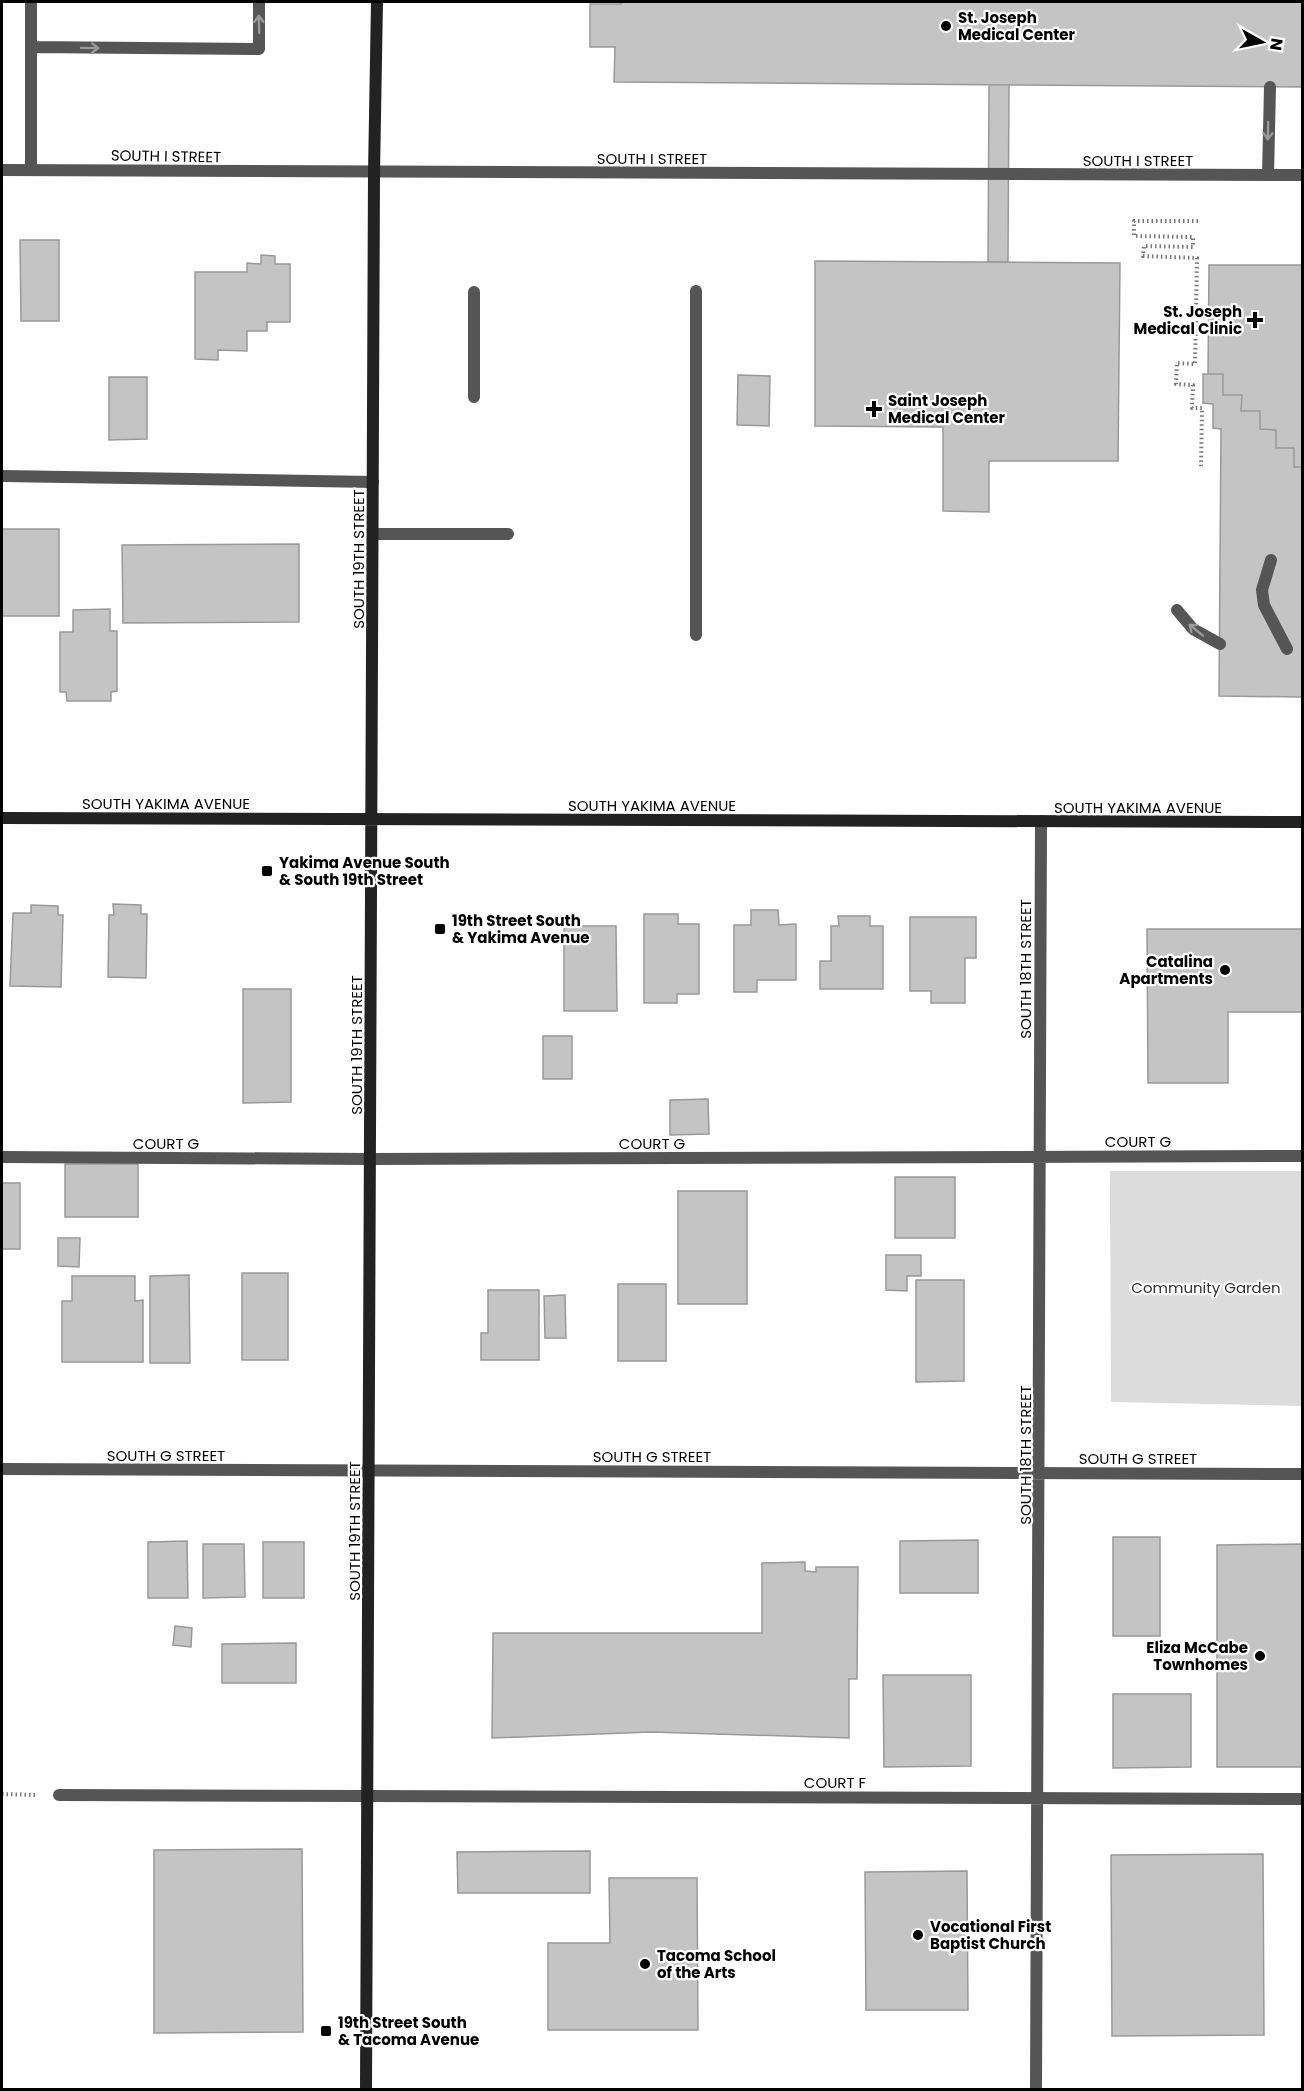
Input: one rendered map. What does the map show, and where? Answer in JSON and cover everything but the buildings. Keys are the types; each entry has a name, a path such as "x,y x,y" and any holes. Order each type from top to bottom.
{"main road":[{"name":"SOUTH 19TH STREET","path":"366,2090 374,173 377,2"},
{"name":"SOUTH YAKIMA AVENUE","path":"2,818 1302,822"}],"street":[{"path":"31,2 31,170"},
{"path":"31,47 259,49 259,2"},
{"path":"1268,175 1270,87"},
{"name":"SOUTH I STREET","path":"2,170 1302,175"},
{"path":"696,291 696,635"},
{"path":"474,292 474,397"},
{"path":"2,476 373,482"},
{"path":"373,534 508,534"},
{"path":"1271,560 1262,590 1264,605 1287,649"},
{"path":"1177,610 1193,629 1220,644"},
{"name":"SOUTH 18TH STREET","path":"1036,2090 1041,821"},
{"name":"COURT G","path":"2,1157 370,1159 1302,1156"},
{"name":"SOUTH G STREET","path":"2,1469 1302,1474"},
{"name":"COURT F","path":"59,1795 1302,1799"}],"path":[{"path":"1198,221 1134,222 1134,236 1193,237 1193,247 1144,246 1143,256 1197,258 1195,364 1177,363 1176,384 1192,385 1192,408 1203,408 1201,468"},
{"path":"2,1794 59,1795"}],"green space":[{"name":"Community Garden","path":"1110,1171 1302,1171 1302,1406 1111,1402"}],"place":[{"name":"St. Joseph Medical Center","path":"946,26"},
{"name":"St. Joseph Medical Clinic","path":"1255,320"},
{"name":"Saint Joseph Medical Center","path":"874,409"},
{"name":"Yakima Avenue South & South 19th Street","path":"267,871"},
{"name":"19th Street South & Yakima Avenue","path":"440,929"},
{"name":"Catalina Apartments","path":"1225,970"},
{"name":"Eliza McCabe Townhomes","path":"1260,1656"},
{"name":"Vocational First Baptist Church","path":"918,1935"},
{"name":"Tacoma School of the Arts","path":"645,1964"},
{"name":"19th Street South & Tacoma Avenue","path":"326,2031"}]}
